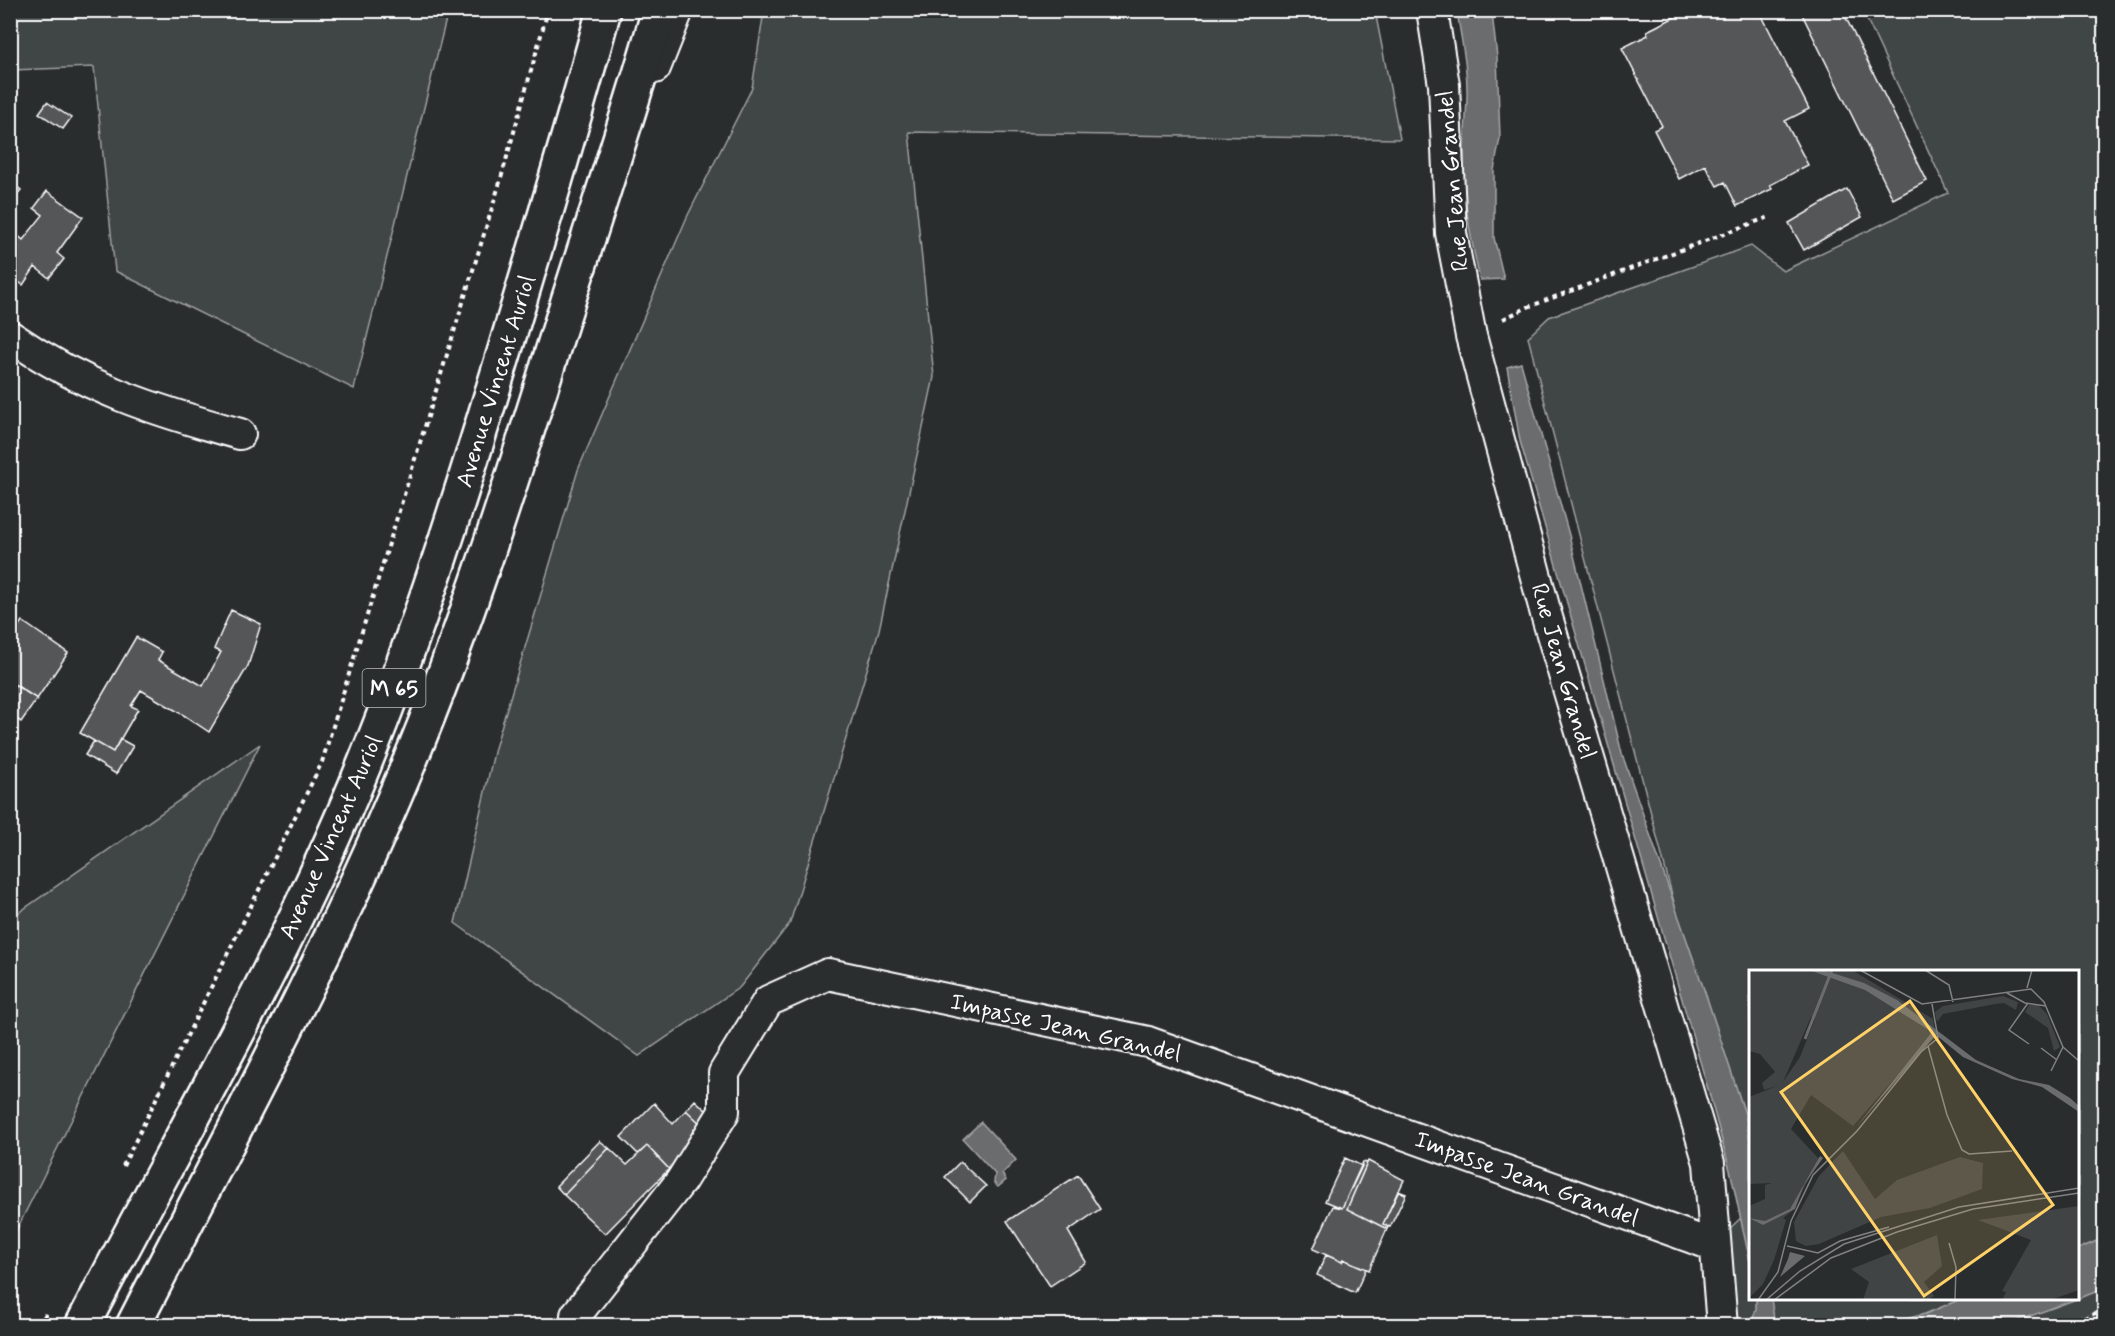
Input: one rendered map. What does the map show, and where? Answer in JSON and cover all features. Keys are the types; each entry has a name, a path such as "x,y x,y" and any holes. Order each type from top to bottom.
{"main road":[{"name":"Avenue Vincent Auriol","path":"82,1326 288,936 364,766 400,671 465,481 574,122 604,10"},
{"name":"Avenue Vincent Auriol","path":"134,1323 313,974 353,891 444,677 522,448 659,10"}],"street":[{"name":"Avenue Vincent Auriol","path":"586,244 678,10"},
{"name":"Rue Jean Grandel","path":"1432,10 1444,85 1451,233 1471,336 1546,614 1709,1163 1722,1326"},
{"path":"10,336 44,359 97,387 170,415 240,434"},
{"name":"Impasse Jean Grandel","path":"576,1315 681,1181 724,1112 724,1073 768,1001 828,974 1148,1042 1715,1246"}],"path":[{"path":"120,1172 322,762 500,182 548,10"},
{"path":"1471,336 1527,307 1769,217"},
{"path":"40,1326 50,1305"},
{"path":"2068,1326 2104,1309"}],"shaded area":[{"path":"10,11 448,11 354,389 115,271 94,67 11,70"},
{"path":"764,11 1375,11 1400,139 909,132 934,377 879,630 790,923 740,987 639,1056 455,923 495,748 578,470 687,217 752,88"},
{"path":"1457,11 1490,11 1492,13 1497,57 1500,138 1494,170 1494,238 1504,279 1480,280 1470,233 1464,174 1466,75"},
{"path":"1863,11 2104,11 2104,1325 1735,1325 1725,1233 1746,1213 1694,980 1528,337 1549,317 1751,246 1783,271 1948,193"},
{"path":"1521,363 1569,535 1622,754 1745,1114 1749,1138 1749,1257 1731,1174 1708,1089 1520,441 1507,367"},
{"path":"260,744 11,1241 11,918"},
{"path":"981,1122 1016,1160 1002,1174 1006,1180 998,1187 994,1183 995,1174 963,1139"},
{"path":"2104,1238 2104,1289 2079,1298 2079,1249"},
{"path":"1756,1300 1771,1300 1775,1325 1751,1325"},
{"path":"1959,1300 2074,1300 2006,1325 1882,1325 1925,1314"}],"building":[{"path":"1689,10 1759,10 1809,109 1785,121 1808,165 1770,185 1772,189 1737,206 1725,182 1717,186 1705,165 1679,179 1654,130 1662,126 1622,48 1648,35 1647,31"},
{"path":"1800,10 1842,10 1927,181 1893,199"},
{"path":"47,102 71,118 63,129 39,113"},
{"path":"10,182 21,190 10,204"},
{"path":"1847,189 1862,217 1804,250 1789,223"},
{"path":"47,191 83,217 57,253 64,259 49,278 35,267 23,285 10,276 10,221 15,233 23,240 43,215 34,208"},
{"path":"231,610 261,624 248,666 209,732 141,690 131,706 138,709 113,752 80,733 136,637 162,652 158,660 203,686 221,652 214,649"},
{"path":"22,621 68,653 37,699 10,682 10,638"},
{"path":"16,685 37,699 21,722 10,715 10,693"},
{"path":"120,739 133,746 116,774 85,755 94,741 113,752"},
{"path":"695,1100 710,1114 703,1126 686,1110"},
{"path":"654,1103 673,1124 686,1110 703,1126 669,1169 647,1146 638,1154 621,1137"},
{"path":"600,1141 609,1148 564,1195 556,1186"},
{"path":"647,1146 669,1169 605,1234 564,1195 609,1148 627,1165"},
{"path":"1345,1158 1362,1166 1342,1208 1325,1201"},
{"path":"1368,1161 1404,1180 1383,1224 1388,1227 1387,1229 1347,1209"},
{"path":"960,1162 986,1186 970,1202 945,1177"},
{"path":"1363,1162 1367,1163 1347,1209 1387,1229 1369,1270 1343,1259 1342,1262 1313,1249 1333,1206 1342,1208"},
{"path":"1078,1175 1100,1209 1068,1231 1086,1262 1050,1286 1007,1221"},
{"path":"1398,1191 1406,1194 1390,1227 1383,1224"},
{"path":"1326,1255 1342,1262 1343,1259 1366,1269 1355,1293 1317,1275"}]}
